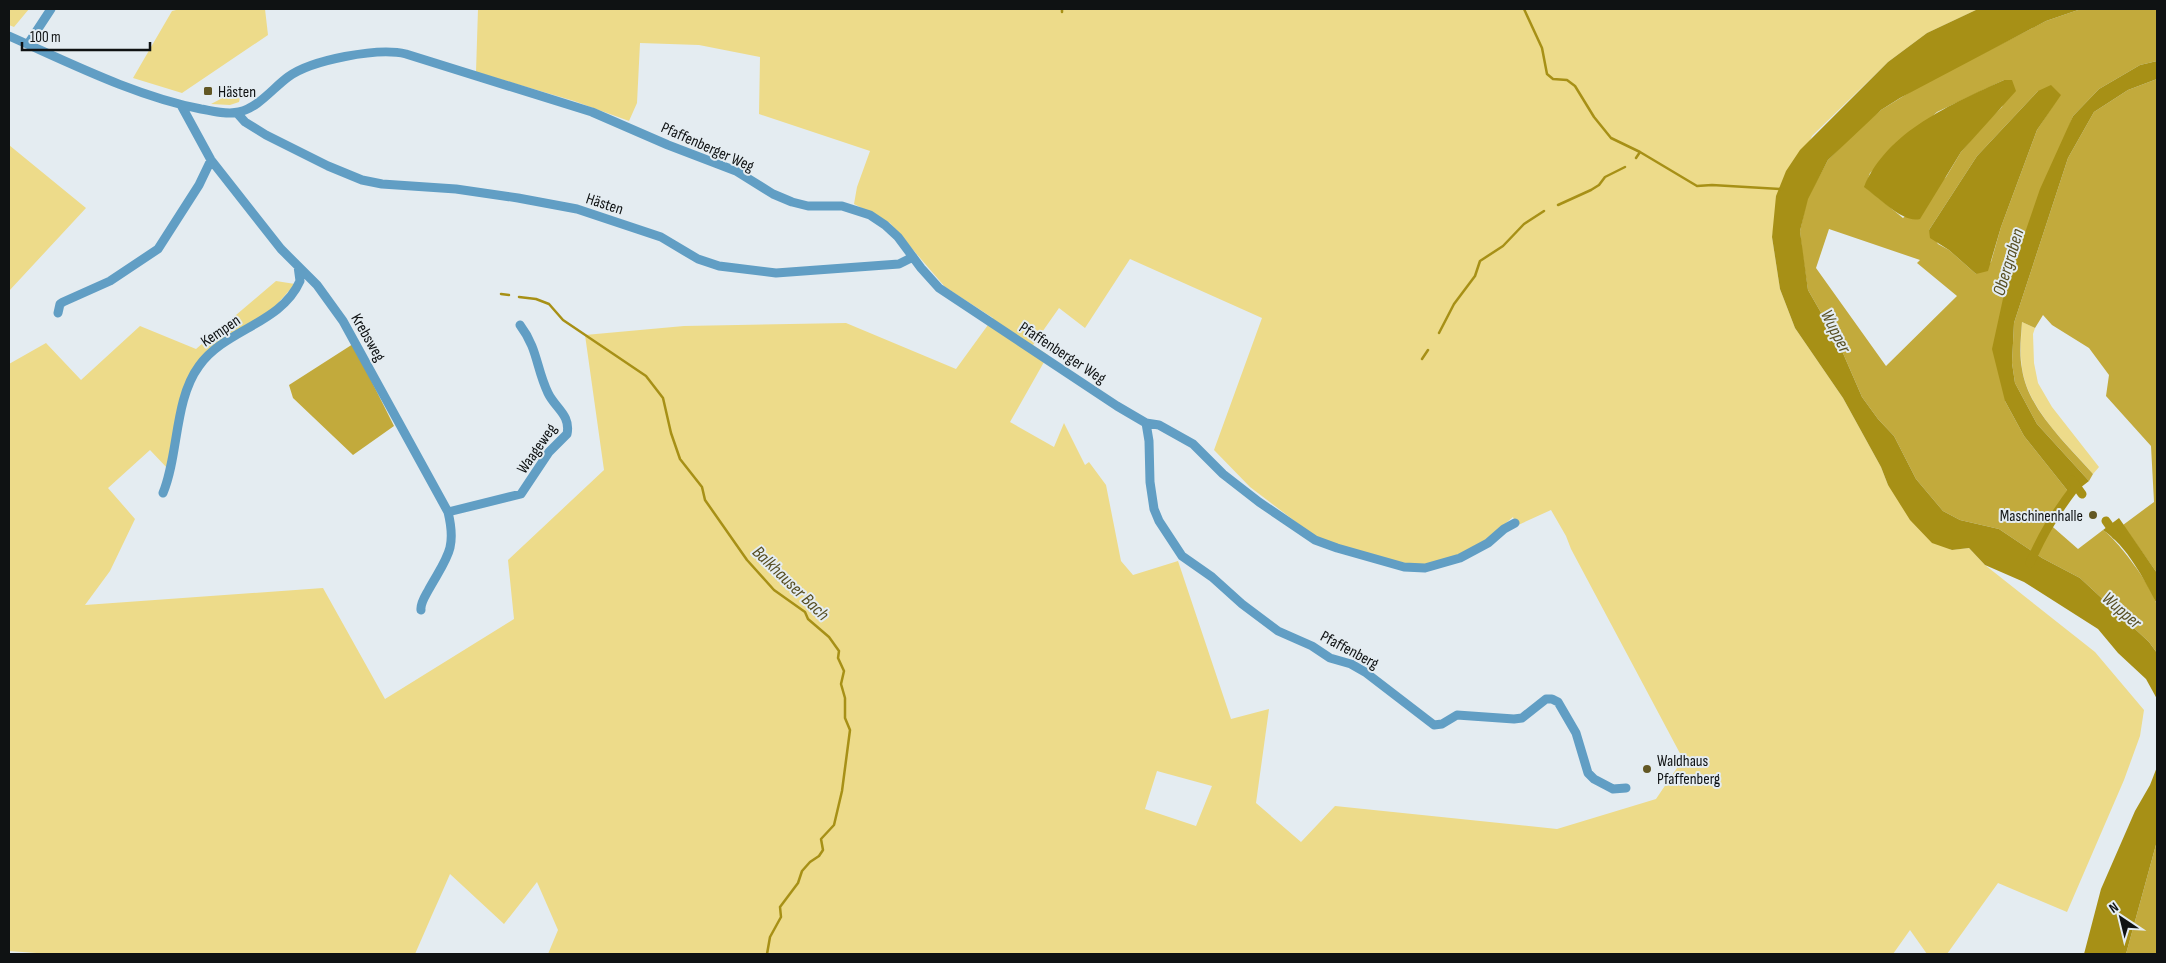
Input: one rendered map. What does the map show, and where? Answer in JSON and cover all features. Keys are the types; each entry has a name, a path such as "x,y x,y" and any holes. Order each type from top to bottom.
{"street":[{"path":"28,44 51,9"},
{"path":"9,36 148,95 181,105 216,112 237,113"},
{"name":"Pfaffenberger Weg","path":"237,113 254,105 293,74 312,65 355,55 400,52 592,112 668,145 736,171 773,194 792,202 808,206 842,206 865,213 893,231 939,288 1117,406 1146,423 1159,425 1193,444 1232,482 1315,540 1404,567 1425,568 1460,558 1481,547 1515,523"},
{"name":"Krebsweg","path":"181,105 211,160 281,249 317,285 350,331 392,412 412,444 448,512 452,531 452,546 424,598 421,610"},
{"name":"Hästen","path":"237,113 245,122 266,135 328,166 362,180 382,184 439,188 518,198 577,209 660,236 698,259 719,266 776,273 899,264 913,257"},
{"path":"58,313 60,304 63,302 110,281 158,249 199,185 211,160"},
{"name":"Kempen","path":"163,493 171,469 184,403 196,370 218,346 267,317 286,301 300,281 298,266"},
{"name":"Waageweg","path":"448,512 521,494 549,452 567,434 568,424 565,416 549,395 534,348 520,325"},
{"name":"Pfaffenberg","path":"1146,423 1153,502 1159,521 1182,556 1212,577 1259,618 1278,631 1312,646 1330,658 1351,664 1365,672 1434,725 1442,724 1457,715 1522,718 1546,699 1552,699 1558,702 1576,733 1588,773 1594,779 1613,789 1626,788"}],"shaded area":[{"path":"9,9 29,9 14,27 9,25"},
{"path":"180,9 265,9 268,35 182,93 133,78 172,11"},
{"path":"478,9 1978,9 1927,33 1888,62 1812,136 1775,220 1772,237 1780,289 1795,328 1843,398 1881,467 1888,485 1951,550 1969,548 1985,565 2095,652 2144,710 2140,736 2124,780 2067,912 1998,883 1947,954 1927,954 1910,930 1893,954 548,954 558,930 537,882 504,924 450,874 415,954 50,954 9,951 9,364 46,343 81,380 140,326 196,349 276,281 295,284 271,311 212,346 199,360 168,469 150,450 108,488 135,519 110,571 85,605 323,588 385,699 514,619 508,560 604,470 585,335 684,326 846,323 956,369 993,318 945,287 890,223 854,204 857,187 870,151 759,114 760,57 699,45 640,43 637,103 629,121 574,101 476,72","holes":["1130,259 1262,318 1214,450 1250,487 1317,538 1383,559 1422,566 1457,557 1486,540 1513,517 1516,526 1551,510 1683,759 1656,799 1557,829 1335,806 1301,842 1256,803 1269,709 1231,719 1178,561 1133,575 1121,561 1106,485 1089,462 1085,465 1064,423 1054,447 1010,422 1048,355 1033,345 1059,308 1085,328","1157,771 1212,786 1196,826 1145,809"]},
{"path":"1978,9 2081,9 2046,21 1900,98 1881,110 1828,160 1808,199 1800,231 1808,290 1839,344 1862,397 1878,419 1894,436 1916,479 1943,511 1960,520 1999,529 2042,558 2080,578 2149,642 2157,653 2157,699 2146,679 2118,653 2098,629 2024,582 1985,565 1969,548 1952,550 1932,543 1910,520 1888,485 1881,467 1843,398 1795,328 1780,289 1772,237 1776,196 1786,171 1800,150 1888,62 1927,33"},
{"path":"2081,9 2157,9 2157,61 2140,65 2099,89 2073,116 2004,294 2005,401 2024,436 2071,495 2046,521 2078,549 2103,530 2117,543 2143,577 2155,599 2158,618 2157,653 2149,642 2080,578 2042,558 1999,529 1960,520 1943,511 1916,479 1894,436 1878,419 1862,397 1839,344 1808,290 1800,231 1807,199 1828,160 1881,110 1923,84 2046,21","holes":["2004,80 2012,80 2002,107 1986,122 1961,152 1946,177 1903,218 1865,187 1870,173 1937,112","2038,91 2060,95 2037,130 2001,227 1991,262 1976,274 1949,250 1938,244 1929,230 1977,156","1829,229 1920,260 1917,263 1957,296 1886,366 1816,268"]},
{"path":"2157,61 2157,79 2128,90 2094,112 2068,158 2014,323 2012,363 2015,383 2037,424 2089,481 2071,495 2024,436 2005,401 1992,349 2004,294 2040,189 2073,116 2099,89 2140,65"},
{"path":"2157,79 2157,573 2123,525 2154,502 2151,446 2106,396 2109,375 2089,348 2052,325 2043,315 2035,328 2022,322 2020,346 2022,369 2026,384 2040,412 2050,426 2093,474 2089,481 2037,424 2015,383 2012,363 2014,323 2068,158 2094,112 2128,90"},
{"path":"2004,80 2012,80 2016,91 1961,152 1920,219 1906,218 1899,214 1864,187 1874,167 1888,150 1905,135 1943,110"},
{"path":"2051,85 2061,95 2037,130 2001,227 1988,271 1976,274 1949,250 1930,238 1929,230 1977,156 2038,91"},
{"path":"232,93 236,93 240,98 239,102 230,105 211,104"},
{"path":"9,145 86,208 9,291"},
{"path":"2022,322 2035,328 2033,334 2034,363 2038,383 2052,407 2099,467 2093,474 2050,426 2032,398 2022,368"},
{"path":"353,344 394,426 353,455 293,398 289,385"},
{"path":"2119,518 2157,573 2157,604 2141,574 2127,554 2103,530"},
{"path":"2157,767 2157,841 2126,954 2084,954 2101,889 2135,811 2150,785"},
{"path":"2157,841 2157,954 2126,954"}],"waterway":[{"path":"1524,9 1542,48 1547,74 1553,79 1567,80 1575,86 1594,117 1611,138 1640,152 1697,186 1712,185 1782,189"},
{"path":"1636,158 1640,152"},
{"path":"1558,205 1591,190 1599,185 1605,177 1625,167"},
{"path":"1439,333 1454,304 1475,276 1480,261 1503,246 1524,224 1544,211"},
{"name":"Balkhauser Bach","path":"501,294 509,295"},
{"name":"Balkhauser Bach","path":"519,297 536,299 549,304 563,320 646,376 663,398 671,433 680,459 702,487 705,500 747,560 774,590 805,612 808,619 829,637 839,651 838,658 844,671 841,684 845,698 845,718 850,730 842,791 834,825 821,839 823,850 802,871 798,883 780,907 781,917 770,937 767,954"},
{"path":"1422,359 1428,350"},
{"name":"Obergraben","path":"2072,480 2082,494"},
{"path":"2030,563 2050,523 2076,486"},
{"path":"2106,521 2116,535"}],"place":[{"name":"Hästen","path":"208,91"},
{"name":"Maschinenhalle","path":"2093,515"},
{"name":"Waldhaus Pfaffenberg","path":"1647,769"}],"water label":[{"name":"Wupper","path":"1836,331"},
{"name":"Wupper","path":"2122,610"}]}
